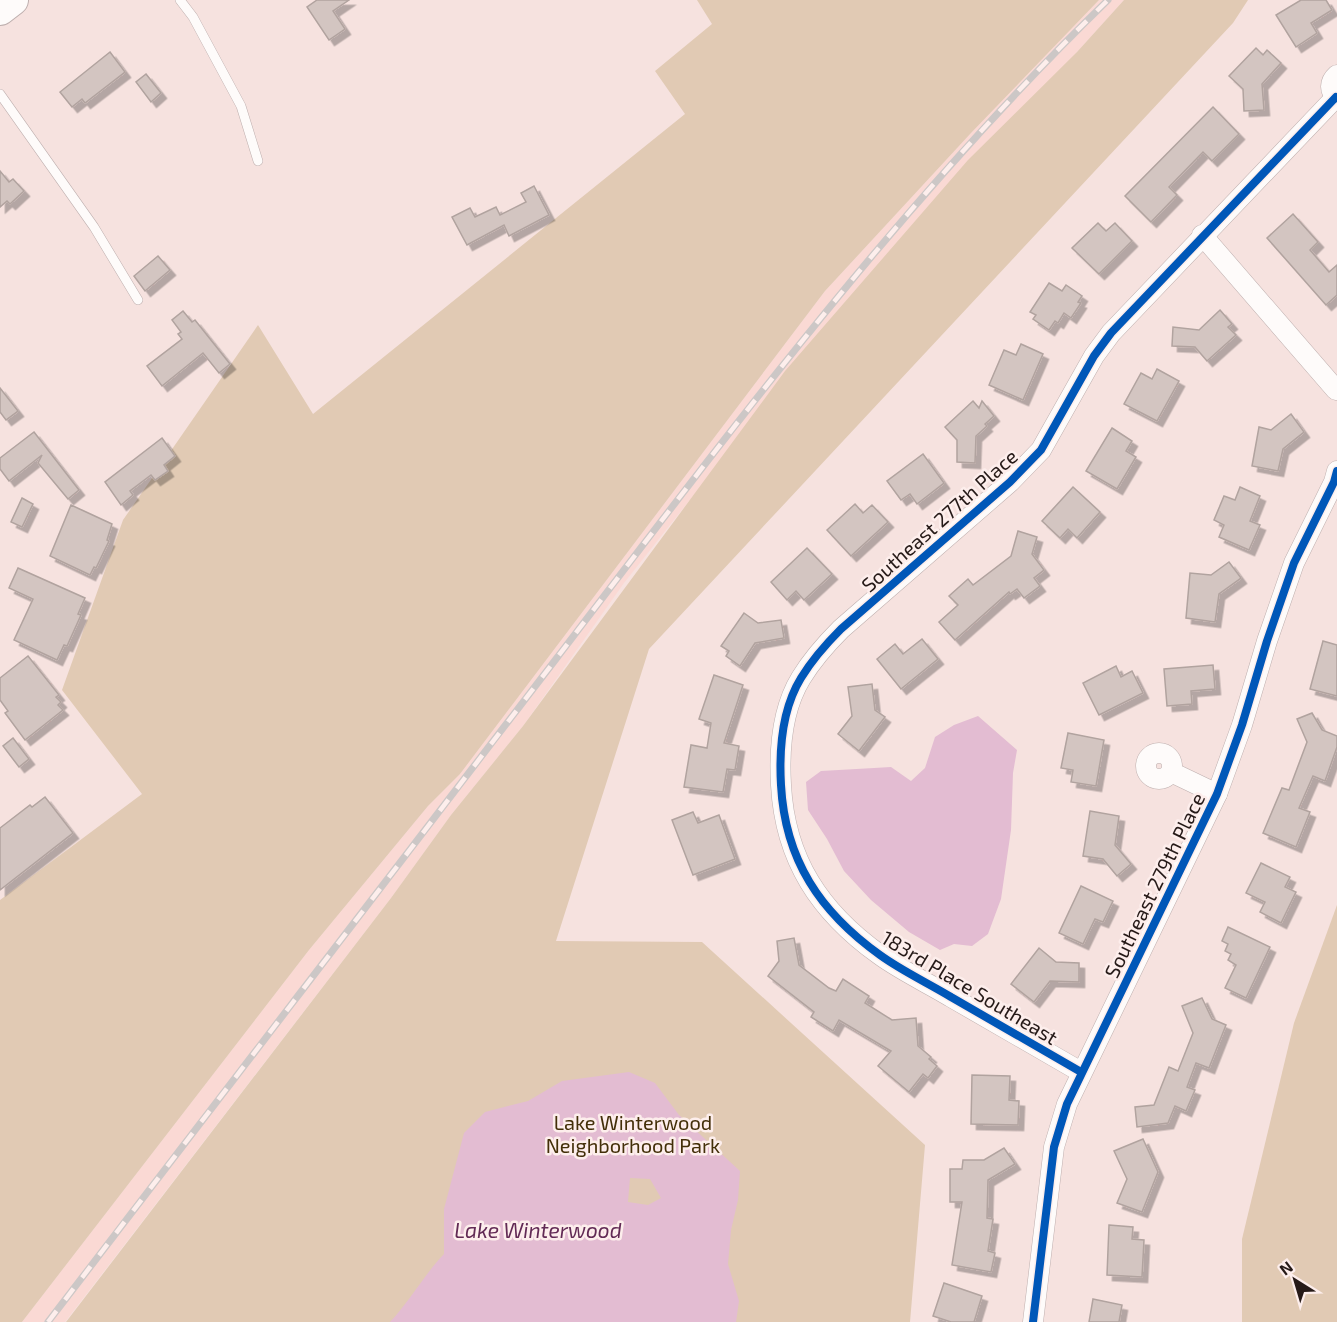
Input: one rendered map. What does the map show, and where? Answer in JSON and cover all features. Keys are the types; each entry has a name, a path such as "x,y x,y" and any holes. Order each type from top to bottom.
{"main road":[{"path":"0,10 13,0"}],"street":[{"name":"Southeast 277th Place","path":"783,728 800,680 818,653 841,629 1010,482 1041,450 1095,356 1111,333 1202,235 1336,98 1331,87 1337,75"},
{"path":"1202,235 1337,390 1337,395"},
{"name":"Southeast 279th Place","path":"1033,1322 1054,1147 1067,1104 1217,794 1242,725 1267,641 1294,563 1334,482 1337,471"},
{"name":"183rd Place Southeast","path":"783,728 780,769 786,829 799,862 832,915 882,957 1081,1072"},
{"path":"1171,772 1217,794"}],"lane":[{"path":"180,0 193,17 241,106 258,161"},
{"path":"0,94 94,227 138,300"}],"shaded area":[{"path":"1099,0 1124,0 689,501 624,583 523,726 451,815 391,898 65,1322 22,1322 309,950 428,806 460,774 825,291 971,133"}],"green space":[{"path":"697,0 1099,0 971,133 825,291 460,774 428,806 309,950 22,1322 0,1322 0,900 142,794 62,690 123,520 258,325 313,414 685,114 655,71 712,24"},
{"name":"Lake Winterwood Neighborhood Park","path":"1124,0 1248,0 1233,23 649,649 556,941 702,942 925,1145 910,1322 66,1322 391,898 451,815 523,726 785,371 968,160 1077,52"},
{"path":"1337,905 1337,1322 1242,1322 1242,1239 1294,1023"}],"water":[{"path":"978,716 1017,750 1013,773 1011,830 1001,899 988,934 972,946 954,944 940,950 909,932 871,900 844,871 808,810 806,782 821,771 891,767 911,781 925,768 935,737 954,725"},
{"name":"Lake Winterwood","path":"629,1072 655,1083 679,1115 740,1171 728,1264 739,1301 736,1322 390,1322 444,1254 444,1209 464,1133 485,1112 528,1101 562,1081","holes":["630,1178 650,1179 661,1198 648,1205 628,1202"]}],"building":[{"path":"317,0 349,0 333,11 345,29 329,40 307,7"},
{"path":"1301,0 1326,0 1332,10 1311,23 1317,33 1296,47 1276,15"},
{"path":"1256,48 1263,55 1267,50 1281,63 1262,84 1264,110 1244,111 1243,89 1229,76"},
{"path":"110,52 125,72 85,103 82,99 72,107 60,92"},
{"path":"146,74 161,93 151,102 136,82"},
{"path":"1213,107 1239,134 1212,161 1203,152 1169,187 1177,195 1151,222 1125,196"},
{"path":"0,171 9,182 13,179 24,191 10,204 7,201 0,207"},
{"path":"534,186 549,215 509,236 504,225 467,245 452,217 470,208 475,217 496,207 500,215 526,202 521,193"},
{"path":"1293,214 1318,242 1310,250 1329,272 1337,265 1337,295 1326,305 1267,238"},
{"path":"1098,223 1106,231 1115,223 1132,241 1099,274 1072,248"},
{"path":"158,256 170,270 145,291 134,276"},
{"path":"1049,283 1062,291 1066,285 1082,296 1078,302 1081,303 1071,318 1064,313 1058,323 1055,321 1049,330 1033,319 1036,315 1030,312"},
{"path":"1220,310 1232,324 1228,327 1236,335 1207,361 1195,347 1172,346 1173,327 1199,330"},
{"path":"183,311 192,322 195,320 230,364 219,373 203,353 162,386 147,366 182,339 178,334 181,332 172,320"},
{"path":"1021,344 1043,354 1023,400 989,385 1004,350 1016,355"},
{"path":"1157,369 1179,381 1157,421 1124,404 1141,373 1152,379"},
{"path":"0,388 18,411 6,420 0,412"},
{"path":"973,401 979,408 982,401 994,416 976,436 975,463 957,462 957,440 945,427"},
{"path":"1291,414 1304,432 1283,449 1278,471 1252,466 1259,427 1271,430"},
{"path":"1112,428 1132,441 1126,451 1136,457 1117,489 1086,471"},
{"path":"34,432 79,490 68,499 38,463 42,455 9,481 0,469 0,458"},
{"path":"162,438 175,456 164,465 168,471 155,480 151,475 130,491 133,495 121,505 105,482"},
{"path":"923,454 944,483 917,504 910,494 901,500 887,481"},
{"path":"1073,487 1100,512 1077,538 1068,529 1060,538 1042,521"},
{"path":"1240,487 1260,496 1250,521 1260,525 1249,550 1219,537 1224,525 1214,520 1224,496 1235,500"},
{"path":"22,498 33,504 22,527 11,522"},
{"path":"855,504 863,513 872,505 888,522 851,556 827,530"},
{"path":"71,505 112,524 107,540 109,541 96,568 94,567 90,575 50,556"},
{"path":"1018,531 1037,537 1032,554 1044,570 1034,578 1040,586 1024,598 1017,589 1010,594 1009,592 955,640 939,622 958,605 949,596 968,579 973,585 1011,556"},
{"path":"807,548 832,574 804,600 796,591 787,600 771,582"},
{"path":"1229,562 1241,578 1219,594 1215,622 1186,618 1190,573 1211,575"},
{"path":"18,568 85,598 78,614 81,615 67,646 64,645 57,660 14,640 33,599 9,588"},
{"path":"744,613 758,623 781,620 784,638 755,643 740,666 726,656 729,651 721,646"},
{"path":"922,639 938,659 901,689 877,659 895,644 903,654"},
{"path":"1323,641 1337,645 1337,696 1310,689"},
{"path":"28,656 59,695 56,697 61,702 58,705 63,710 25,740 5,713 8,711 0,700 0,678"},
{"path":"1213,665 1215,689 1191,691 1192,704 1167,706 1164,669"},
{"path":"1116,666 1121,677 1132,671 1143,693 1099,715 1083,683"},
{"path":"714,675 743,685 724,743 739,746 735,770 727,769 723,792 684,787 691,745 707,748 711,723 699,719"},
{"path":"872,684 875,710 885,717 859,751 838,734 852,716 848,687"},
{"path":"1312,713 1322,730 1337,736 1337,747 1325,781 1313,776 1299,808 1310,812 1296,847 1263,833 1282,788 1289,790 1307,742 1297,719"},
{"path":"1068,733 1104,740 1096,786 1071,782 1073,770 1061,768"},
{"path":"13,738 29,759 19,767 3,746"},
{"path":"45,797 73,833 0,890 0,828 30,805 32,807"},
{"path":"1090,811 1119,816 1115,845 1131,864 1117,876 1103,859 1083,856"},
{"path":"693,812 698,823 719,815 735,859 693,875 672,820"},
{"path":"1261,863 1290,877 1285,887 1296,892 1281,923 1260,912 1265,902 1246,893"},
{"path":"1081,886 1113,901 1103,922 1095,919 1083,944 1059,933"},
{"path":"1228,927 1270,947 1246,998 1225,988 1236,965 1228,960 1231,954 1225,951 1228,944 1222,941"},
{"path":"794,938 799,965 829,988 836,991 843,979 869,996 865,1003 892,1020 916,1018 918,1046 931,1057 929,1059 937,1066 928,1078 923,1074 909,1092 878,1066 891,1051 839,1020 833,1031 811,1017 814,1012 768,976 779,961 777,941"},
{"path":"1039,948 1056,962 1079,963 1079,982 1050,981 1034,1002 1011,984"},
{"path":"1202,998 1212,1019 1226,1025 1209,1068 1196,1063 1187,1087 1195,1090 1186,1111 1175,1106 1168,1123 1137,1127 1135,1107 1154,1105 1169,1067 1178,1071 1193,1033 1182,1006"},
{"path":"972,1075 1010,1076 1009,1100 1019,1101 1018,1125 971,1124"},
{"path":"1143,1139 1158,1172 1142,1212 1117,1203 1127,1179 1114,1151"},
{"path":"1004,1148 1015,1164 988,1180 987,1218 993,1219 988,1251 995,1253 991,1272 952,1265 962,1202 950,1202 950,1169 962,1169 963,1160 984,1160"},
{"path":"1109,1225 1133,1227 1132,1239 1144,1240 1142,1277 1107,1275"},
{"path":"944,1283 982,1296 974,1322 951,1322 933,1316"},
{"path":"1093,1299 1122,1305 1119,1322 1089,1322"}],"railway":[{"path":"48,1322 687,488 820,319 959,155 1032,76 1108,0"}],"cycle path":[{"path":"1081,1072 888,961 840,921 823,902 798,860 784,812 781,758 786,716 801,678 825,646 841,629 1010,482 1041,450 1094,356 1111,333 1337,98"},
{"path":"1033,1322 1054,1147 1067,1104 1217,794 1242,725 1267,641 1294,563 1334,482 1337,471"}]}
